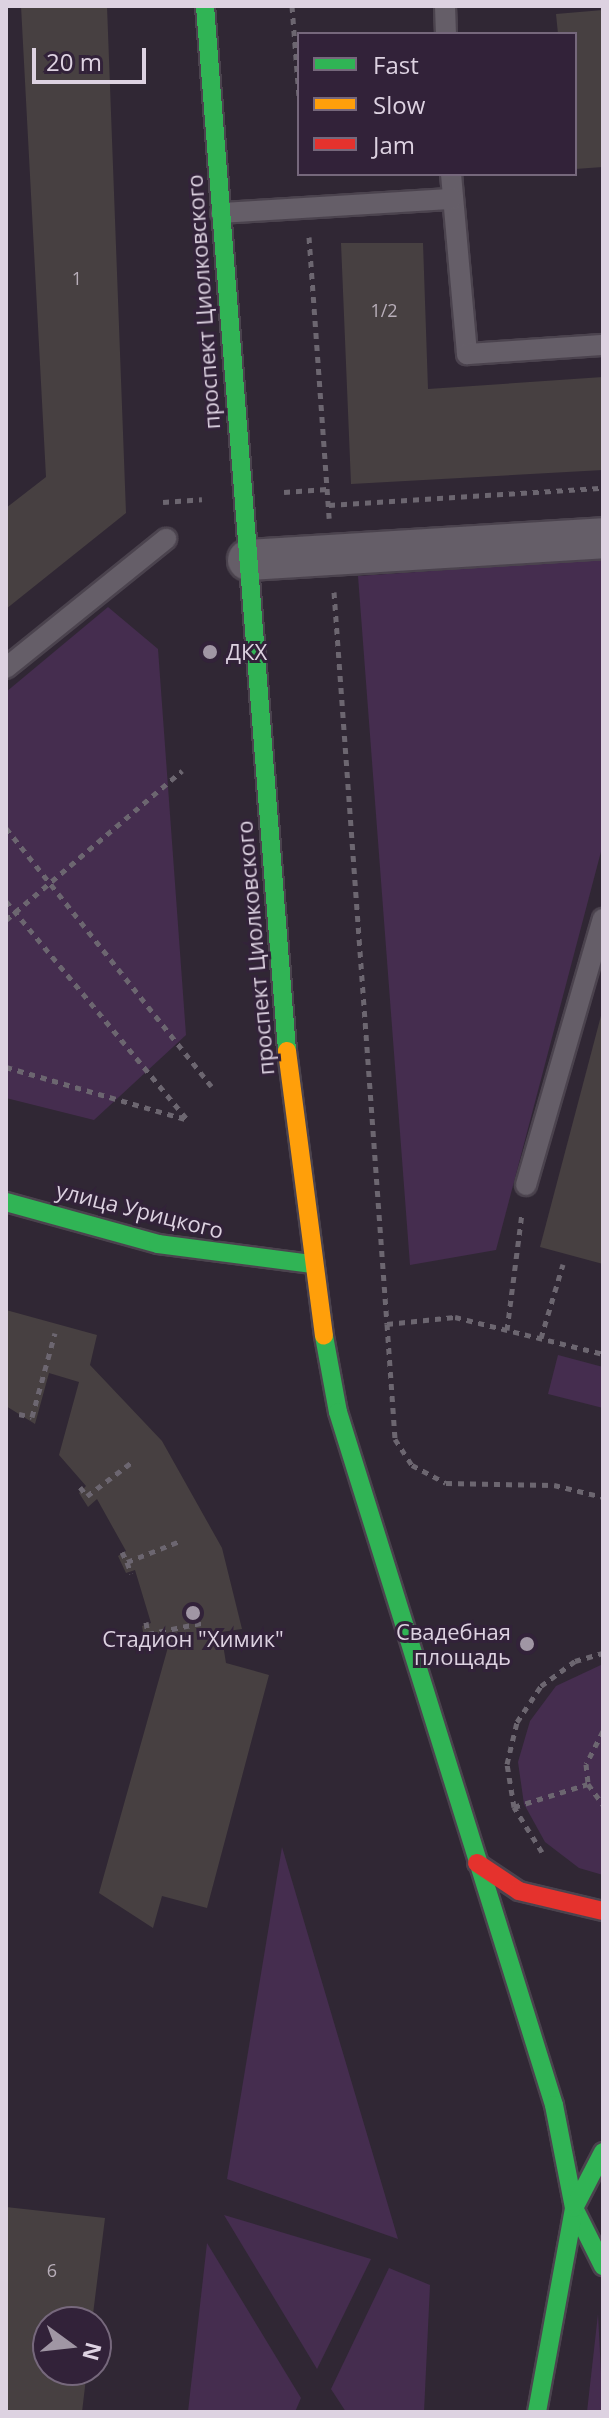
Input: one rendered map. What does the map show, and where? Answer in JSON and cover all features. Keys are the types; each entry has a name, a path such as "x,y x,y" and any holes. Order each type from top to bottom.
{"main road":[{"name":"проспект Циолковского","path":"205,6 289,1081 311,1264 338,1412 554,2105 574,2208"},
{"name":"улица Урицкого","path":"6,1202 158,1244 311,1264"},
{"path":"477,1863 519,1891 603,1911"},
{"path":"537,2412 574,2208 603,2152"},
{"path":"574,2208 603,2266"}],"street":[{"path":"248,560 603,538"}],"lane":[{"path":"445,6 446,32"},
{"path":"451,176 467,354 603,345"},
{"path":"221,213 452,199"},
{"path":"6,668 166,539"},
{"path":"526,1185 603,919"}],"path":[{"path":"292,6 297,71"},
{"path":"307,208 395,1439 412,1465 446,1483 554,1485 603,1497"},
{"path":"328,505 603,488"},
{"path":"6,920 182,771"},
{"path":"6,828 52,882 211,1086"},
{"path":"6,901 188,1120 6,1067"},
{"path":"507,1330 526,1185"},
{"path":"541,1338 563,1264"},
{"path":"387,1324 455,1317 603,1354"},
{"path":"19,1414 32,1417 55,1333"},
{"path":"87,1496 132,1462"},
{"path":"80,1487 93,1506"},
{"path":"127,1562 180,1541"},
{"path":"122,1552 131,1573"},
{"path":"146,1622 148,1634 206,1622"},
{"path":"588,1784 514,1807 507,1764 517,1722 541,1686 575,1661 603,1653"},
{"path":"603,1731 586,1764 588,1784 603,1805"}],"shaded area":[{"path":"603,559 603,844 496,1250 410,1265 358,576"},
{"path":"108,607 158,649 186,1035 94,1120 6,1098 6,692"},
{"path":"558,1355 603,1367 603,1408 548,1394"},
{"path":"603,1664 603,1875 579,1868 545,1842 524,1804 518,1762 530,1721 556,1686"},
{"path":"282,1847 398,2239 227,2179"},
{"path":"224,2215 371,2259 317,2369"},
{"path":"207,2243 301,2398 295,2412 188,2412"},
{"path":"389,2268 430,2285 424,2412 346,2412 331,2389"},
{"path":"598,2314 603,2412 587,2412"}],"building":[{"path":"21,6 107,6 126,513 6,609 6,508 46,477"},
{"path":"603,10 603,167 577,169 577,32 558,32 556,14"},
{"path":"341,243 423,243 428,389 603,377 603,470 351,484"},
{"path":"603,1012 603,1264 540,1247"},
{"name":"Стадион \"Химик\"","path":"6,1310 97,1335 90,1365 162,1441 222,1548 242,1629 221,1632 226,1663 269,1675 207,1908 162,1896 153,1928 99,1893 170,1640 145,1643 142,1626 151,1623 135,1570 126,1573 118,1556 126,1551 97,1499 88,1507 79,1493 86,1486 59,1455 79,1382 49,1373 35,1424 6,1406"},
{"path":"6,2207 105,2218 94,2306 32,2306 32,2386 85,2386 82,2412 6,2412"}],"traffic: fast":[{"path":"205,6 287,1051"},
{"path":"6,1202 158,1244 311,1264"},
{"path":"324,1336 338,1412 554,2105 574,2208 603,2266"},
{"path":"537,2412 574,2208 603,2152"}],"traffic: slow":[{"path":"287,1051 324,1336"}],"traffic: jam":[{"path":"477,1863 519,1891 603,1911"}],"place":[{"name":"ДКХ","path":"210,652"},
{"name":"Стадион \"Химик\"","path":"193,1613"},
{"name":"Свадебная площадь","path":"527,1644"}]}
